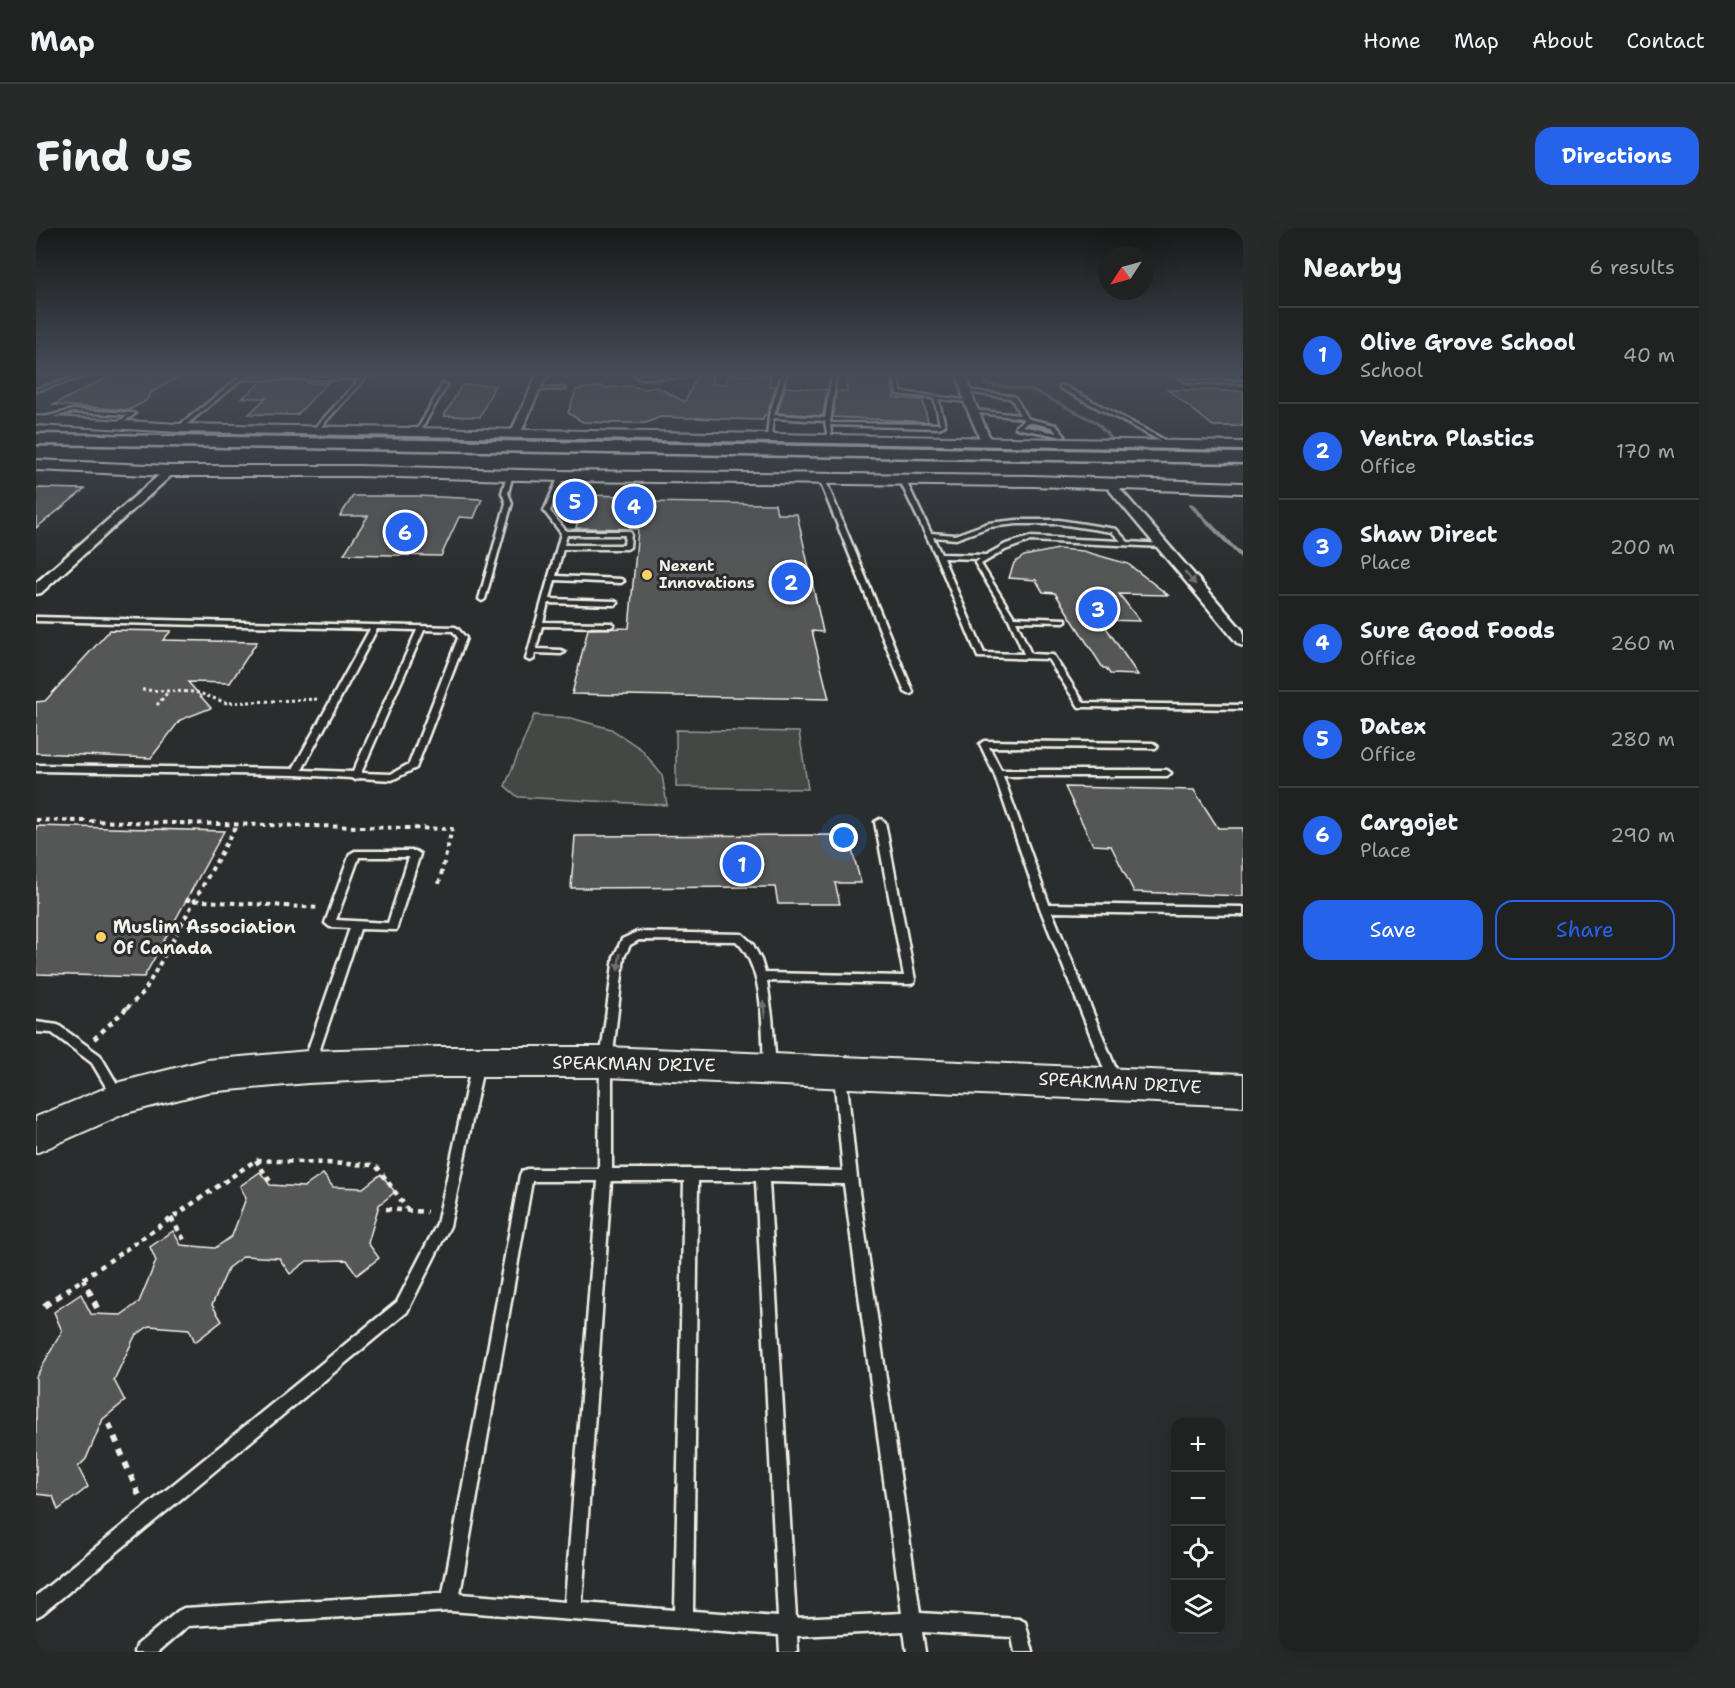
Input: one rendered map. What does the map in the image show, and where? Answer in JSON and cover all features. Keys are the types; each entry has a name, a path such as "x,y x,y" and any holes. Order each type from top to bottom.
{"highway":[{"path":"288,441 1243,458"},
{"path":"36,451 1243,470"}],"street":[{"path":"1136,441 1243,446"},
{"path":"36,465 170,471 358,471 562,476 1033,481 1243,488"},
{"path":"36,591 170,471"},
{"path":"1110,484 1243,641"},
{"name":"SPEAKMAN DRIVE","path":"36,1135 120,1098 207,1076 308,1067 478,1062 606,1062 1115,1082 1243,1090"}],"lane":[{"path":"1165,441 1170,444"},
{"path":"482,599 509,503 505,492 510,474"},
{"path":"562,476 547,511 564,533"},
{"path":"822,479 909,692"},
{"path":"903,481 939,555 981,655 1050,657 1082,705 1243,707"},
{"path":"930,535 956,537 988,525 1059,522 1114,530 1127,544"},
{"path":"530,659 564,533"},
{"path":"560,547 627,547 628,533 564,533"},
{"path":"1029,657 1012,619 978,563 991,553 1011,543 1030,539 1163,545"},
{"path":"939,555 987,557"},
{"path":"552,578 621,582"},
{"path":"546,601 615,603"},
{"path":"36,619 455,629 462,638 413,766 392,777 355,777 296,772 36,768"},
{"path":"1012,619 1064,620"},
{"path":"539,624 611,626"},
{"path":"296,772 375,627"},
{"path":"355,777 422,628"},
{"path":"532,651 561,652"},
{"path":"1115,1082 1045,908 998,773 984,744 1153,746"},
{"path":"998,773 1167,773"},
{"path":"761,977 910,980 880,822"},
{"path":"355,854 415,854 392,927 356,925 330,923 355,854"},
{"path":"1045,908 1243,911"},
{"path":"308,1067 356,925"},
{"path":"573,1610 605,1176 606,1062 619,957 621,948 628,939 637,936 738,938 743,940 753,953 761,977 770,1068"},
{"path":"36,1027 54,1028 96,1059 120,1098"},
{"path":"36,1608 402,1307 443,1226 478,1062"},
{"path":"839,1071 850,1179 916,1652"},
{"path":"450,1602 527,1175 691,1177 762,1175 850,1179"},
{"path":"762,1175 789,1652"},
{"path":"684,1618 691,1177"},
{"path":"144,1652 184,1617 450,1602 787,1627 912,1622 1019,1628 1024,1652"}],"path":[{"path":"142,690 196,692 227,703 336,699"},
{"path":"157,705 168,691"},
{"path":"36,819 452,830 438,888"},
{"path":"82,1049 144,992 236,826"},
{"path":"186,900 335,909"},
{"path":"44,1306 256,1160 371,1165 378,1168 408,1210"},
{"path":"256,1160 272,1183"},
{"path":"386,1209 446,1213"},
{"path":"171,1218 186,1243"},
{"path":"83,1279 97,1308"},
{"path":"109,1424 148,1516"}],"shaded area":[{"path":"534,715 571,718 611,729 641,749 662,775 667,805 518,797 505,786"},
{"path":"676,730 799,732 808,789 676,787"}],"building":[{"path":"36,488 85,489 36,528"},
{"path":"567,495 638,496 643,498 643,502 775,504 777,514 797,514 823,632 812,631 829,699 572,694 588,629 629,628 638,529 576,528 578,519 564,519 565,514 562,514"},
{"path":"353,496 482,499 474,518 459,517 441,556 344,554 368,516 340,516"},
{"path":"1058,549 1083,551 1128,564 1168,595 1119,594 1140,621 1101,620 1138,675 1110,674 1106,668 1103,668 1055,593 1043,592 1036,580 1009,578 1014,563 1024,556"},
{"path":"110,630 171,631 163,640 257,642 230,683 188,682 211,708 180,720 151,758 36,753 36,702 45,701"},
{"path":"1065,787 1194,790 1218,828 1243,828 1243,896 1134,892 1111,846 1093,845"},
{"name":"Muslim Association Of Canada","path":"36,826 224,831 144,977 36,974"},
{"path":"848,835 861,883 835,883 840,904 778,904 775,887 571,888 575,836"},
{"path":"260,1172 270,1185 304,1187 323,1174 333,1187 363,1188 381,1174 395,1192 379,1205 368,1243 379,1258 357,1275 347,1260 307,1261 290,1274 279,1258 244,1256 229,1267 212,1305 222,1321 195,1342 189,1329 149,1326 135,1336 114,1380 125,1401 103,1419 86,1459 78,1467 88,1487 58,1510 53,1496 36,1494 36,1377 62,1331 54,1312 81,1294 91,1314 121,1315 139,1302 156,1261 150,1247 173,1231 181,1245 215,1248 232,1236 246,1198 240,1186"}],"waterway":[{"path":"1191,505 1243,558"}],"place":[{"name":"Datex","path":"575,501"},
{"name":"Sure Good Foods","path":"634,506"},
{"name":"Cargojet","path":"405,532"},
{"name":"Nexent Innovations","path":"647,575"},
{"name":"Ventra Plastics","path":"791,582"},
{"name":"Shaw Direct","path":"1098,609"},
{"name":"Olive Grove School","path":"742,864"},
{"name":"Muslim Association Of Canada","path":"101,937"}]}
